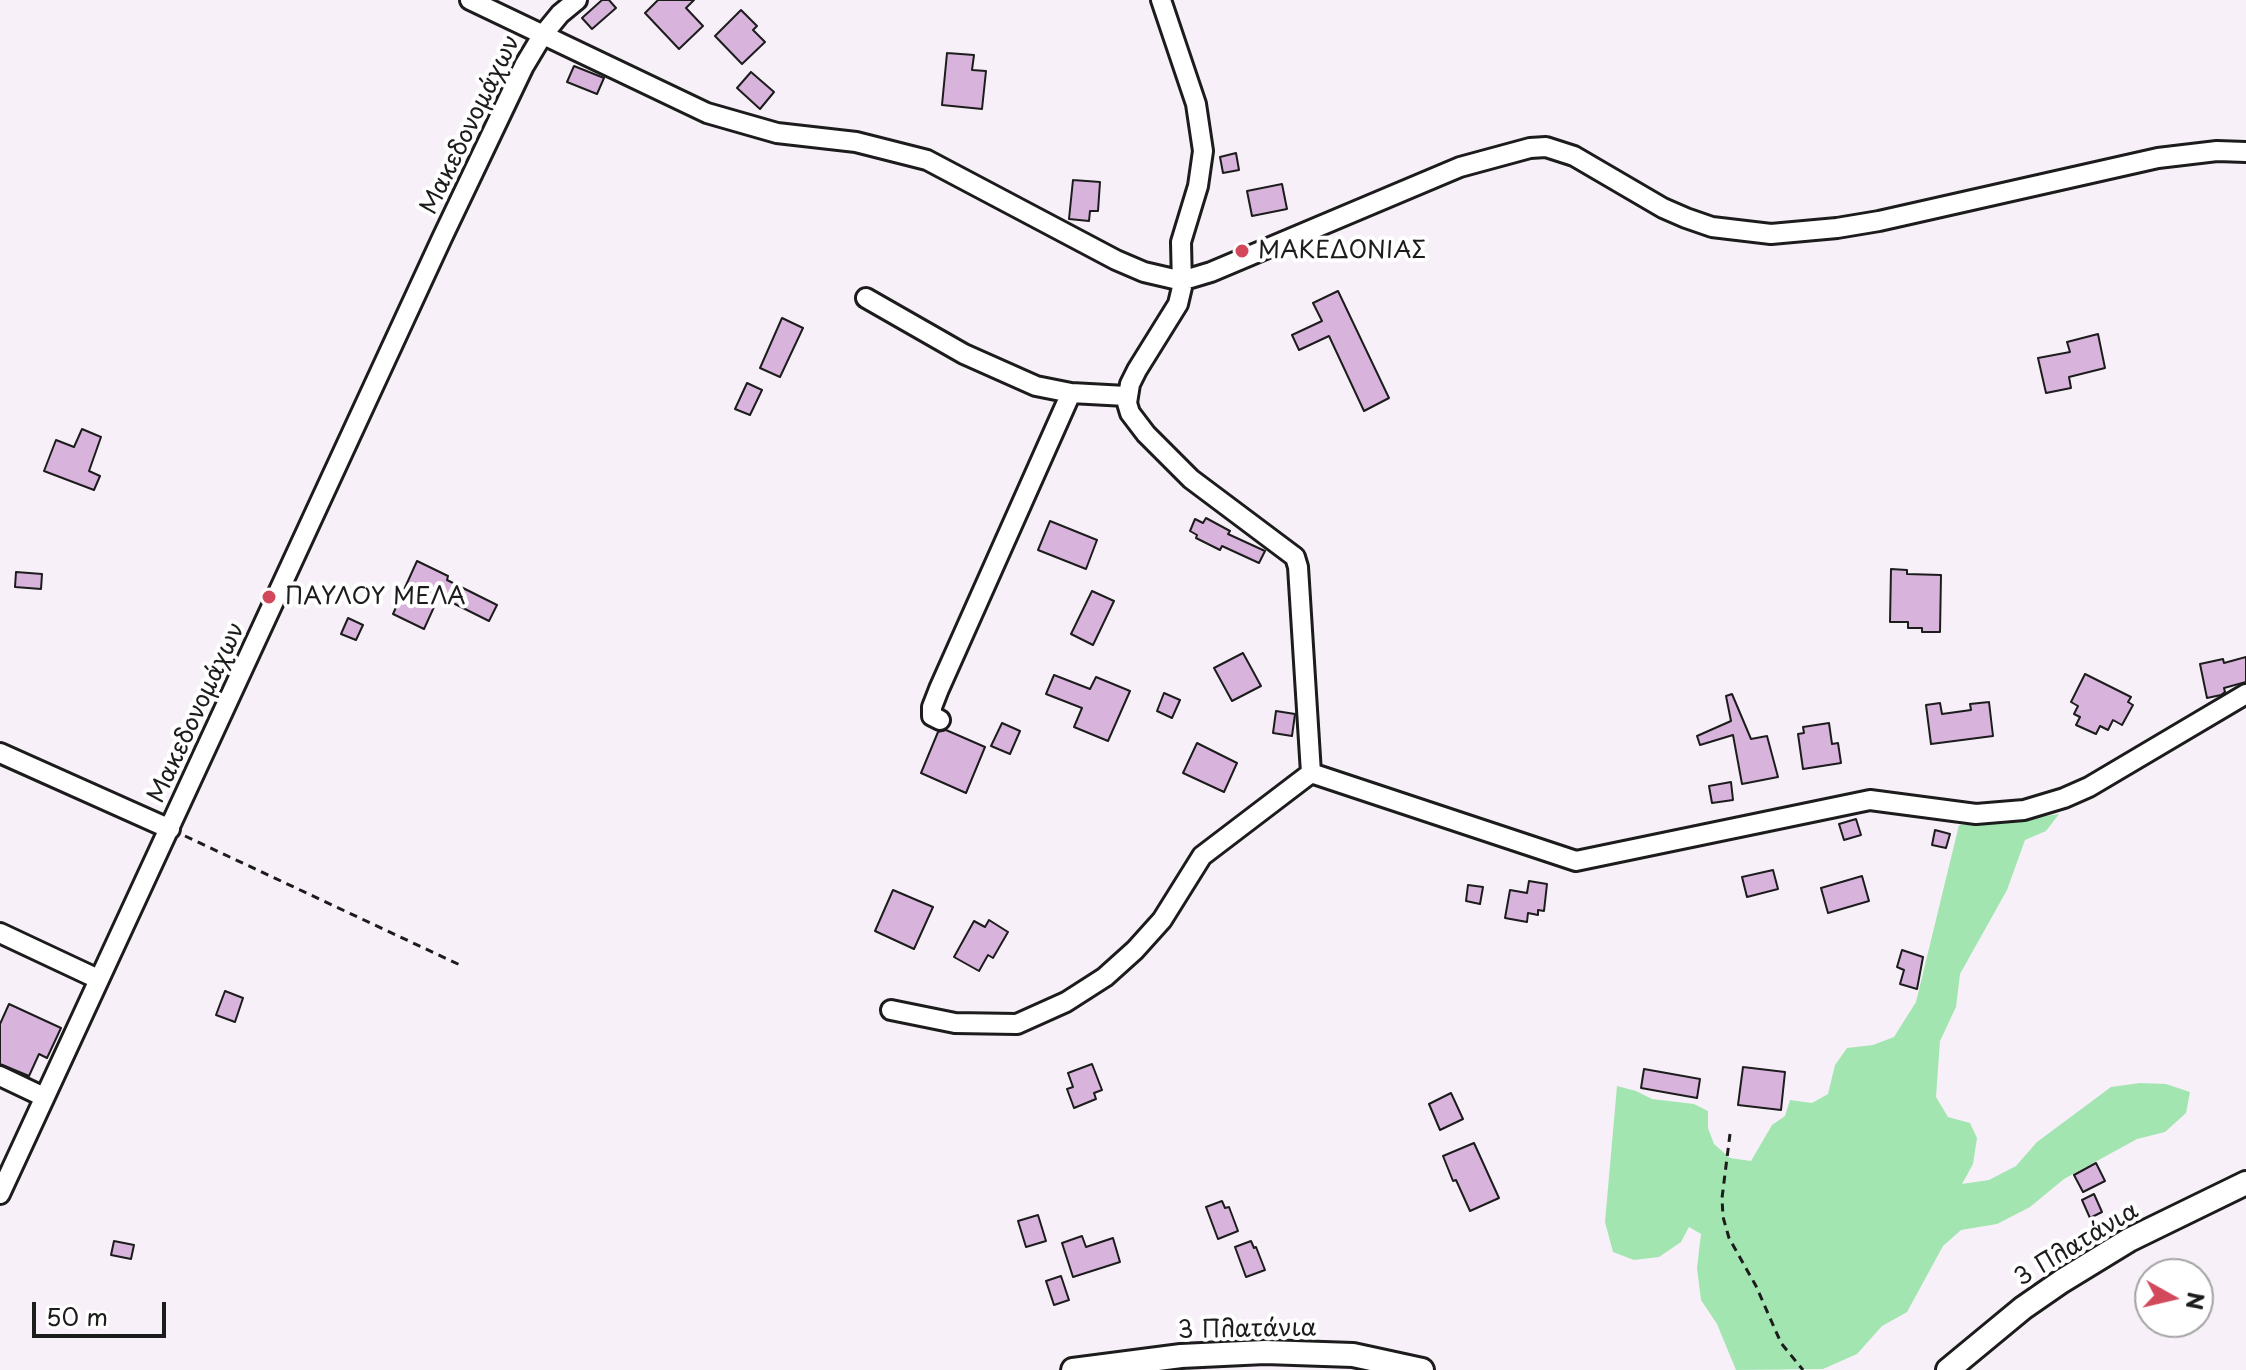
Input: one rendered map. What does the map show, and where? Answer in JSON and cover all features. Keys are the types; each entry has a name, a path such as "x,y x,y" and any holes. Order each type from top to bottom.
{"street":[{"path":"470,0 707,113 777,133 856,142 927,160 1116,260 1153,275 1182,279 1234,264 1460,167 1530,148 1546,147 1574,156 1686,218 1712,227 1771,234 1879,221 2158,158 2217,151 2246,152"},
{"name":"Μακεδονομάχων","path":"0,1194 524,66 542,36 560,14 577,0"},
{"path":"1161,0 1196,104 1202,136 1202,169 1181,242 1182,279 1178,304 1137,370 1126,396 1130,413 1137,423 1191,479 1295,557 1311,773"},
{"path":"866,298 908,324 1036,386 1071,393 1126,396"},
{"path":"940,720 932,716 939,689 1071,393"},
{"path":"1311,773 1576,861 1870,800 1976,814 2024,810 2089,787 2246,694"},
{"path":"0,753 170,829"},
{"path":"891,1010 955,1023 1017,1024 1066,1002 1105,977 1135,950 1162,920 1202,856 1311,773"},
{"path":"0,933 98,979"},
{"path":"0,1076 44,1097"},
{"name":"3 Πλατάνια","path":"1948,1370 2023,1308 2085,1266 2143,1233 2246,1183"},
{"name":"3 Πλατάνια","path":"1073,1370 1181,1356 1265,1352 1353,1355 1422,1370"}],"path":[{"path":"170,829 460,965"},
{"path":"1730,1134 1722,1198 1729,1238 1761,1295 1781,1343 1803,1370"}],"green space":[{"path":"2059,814 2046,831 2025,840 2007,890 1960,974 1956,1007 1940,1041 1936,1097 1948,1117 1970,1123 1977,1138 1973,1164 1962,1184 1989,1180 2016,1166 2037,1142 2111,1087 2140,1083 2166,1084 2190,1092 2186,1113 2165,1132 2137,1139 2064,1179 2030,1207 1997,1224 1961,1230 1943,1246 1907,1312 1882,1326 1857,1354 1823,1369 1736,1370 1717,1324 1701,1300 1697,1268 1701,1234 1689,1227 1681,1242 1659,1257 1634,1260 1613,1252 1605,1222 1617,1086 1652,1099 1694,1104 1708,1111 1708,1128 1714,1144 1730,1158 1751,1161 1772,1125 1785,1116 1790,1100 1812,1103 1828,1094 1835,1065 1847,1048 1873,1045 1894,1037 1916,1002 1959,825"}],"building":[{"path":"602,0 609,0 616,8 592,29 582,18"},
{"path":"658,0 694,0 686,8 703,26 679,49 645,13"},
{"path":"741,10 757,26 753,30 765,42 742,64 715,36"},
{"path":"947,53 974,55 972,70 986,71 982,109 942,105"},
{"path":"574,66 604,78 597,94 567,82"},
{"path":"751,72 774,92 760,109 737,88"},
{"path":"1236,153 1239,170 1223,173 1220,157"},
{"path":"1073,180 1100,182 1098,211 1090,211 1089,221 1069,219"},
{"path":"1282,184 1287,209 1252,216 1247,191"},
{"path":"1338,291 1389,398 1364,411 1329,336 1299,350 1292,335 1322,321 1313,303"},
{"path":"782,318 803,328 780,377 760,368"},
{"path":"2098,334 2105,368 2069,377 2071,388 2046,393 2038,358 2070,352 2067,342"},
{"path":"747,383 762,390 750,415 735,409"},
{"path":"82,429 101,437 89,471 100,476 94,490 44,471 56,440 74,447"},
{"path":"1206,518 1230,531 1228,534 1265,551 1259,563 1196,538 1197,535 1190,531 1195,519 1203,523"},
{"path":"1050,521 1097,540 1086,569 1038,550"},
{"path":"417,561 497,605 489,621 439,596 424,629 393,614"},
{"path":"1891,569 1907,570 1907,574 1941,575 1940,632 1908,628 1908,622 1890,622"},
{"path":"16,572 42,574 41,589 15,587"},
{"path":"1092,591 1114,601 1093,645 1071,634"},
{"path":"348,618 363,625 356,640 341,634"},
{"path":"1243,653 1261,686 1232,701 1214,668"},
{"path":"2246,657 2246,682 2224,688 2225,692 2221,695 2207,698 2200,664 2223,659 2224,663"},
{"path":"2085,674 2131,697 2128,702 2133,705 2122,725 2113,720 2108,730 2100,726 2096,734 2076,725 2080,717 2074,714 2078,706 2071,702"},
{"path":"1054,675 1090,689 1096,677 1130,691 1108,741 1074,727 1082,708 1046,694"},
{"path":"1164,693 1180,700 1172,718 1157,711"},
{"path":"1732,694 1751,739 1767,736 1778,777 1742,784 1733,735 1700,745 1697,736 1731,721 1726,696"},
{"path":"1989,702 1993,736 1931,744 1926,705 1940,703 1942,714 1971,710 1970,704"},
{"path":"1276,711 1295,714 1292,736 1273,733"},
{"path":"1002,723 1020,731 1010,754 991,746"},
{"path":"1829,723 1832,744 1838,743 1841,763 1803,769 1798,734 1804,733 1803,727"},
{"path":"946,730 985,747 966,793 921,773 938,732"},
{"path":"1197,743 1237,763 1224,792 1183,773"},
{"path":"1731,782 1733,800 1712,803 1709,786"},
{"path":"1856,819 1861,835 1844,840 1839,824"},
{"path":"1935,830 1950,834 1946,848 1932,845"},
{"path":"1773,870 1778,889 1747,897 1742,877"},
{"path":"1862,876 1869,901 1828,913 1821,888"},
{"path":"1529,881 1547,884 1544,911 1538,910 1538,915 1528,913 1527,922 1505,918 1510,890 1527,893"},
{"path":"1468,885 1483,887 1480,904 1466,901"},
{"path":"893,890 933,907 914,949 875,931"},
{"path":"989,920 1008,932 993,958 988,955 979,971 954,957 974,921 985,927"},
{"path":"1902,950 1923,957 1917,989 1900,984 1904,970 1897,967"},
{"path":"225,991 243,998 235,1022 216,1015"},
{"path":"9,1004 61,1028 47,1058 39,1054 29,1076 0,1064 0,1024"},
{"path":"1092,1064 1102,1090 1094,1093 1096,1099 1074,1108 1067,1089 1073,1087 1068,1073"},
{"path":"1743,1067 1785,1072 1781,1110 1738,1105"},
{"path":"1644,1069 1700,1079 1697,1098 1641,1088"},
{"path":"1451,1093 1463,1119 1440,1130 1429,1104"},
{"path":"1474,1143 1499,1198 1470,1211 1443,1156"},
{"path":"2096,1163 2105,1181 2083,1192 2074,1175"},
{"path":"2094,1194 2102,1212 2090,1218 2082,1200"},
{"path":"1222,1201 1225,1208 1229,1207 1238,1231 1218,1239 1206,1207"},
{"path":"1038,1215 1046,1241 1026,1247 1018,1221"},
{"path":"1082,1236 1086,1247 1113,1238 1120,1262 1073,1277 1062,1243"},
{"path":"114,1241 134,1245 131,1259 111,1255"},
{"path":"1251,1241 1265,1270 1246,1277 1235,1247"},
{"path":"1061,1276 1069,1300 1054,1305 1046,1281"}],"place":[{"name":"ΜΑΚΕΔΟΝΙΑΣ","path":"1242,251"},
{"name":"ΠΑΥΛΟΥ ΜΕΛΑ","path":"269,597"}]}
